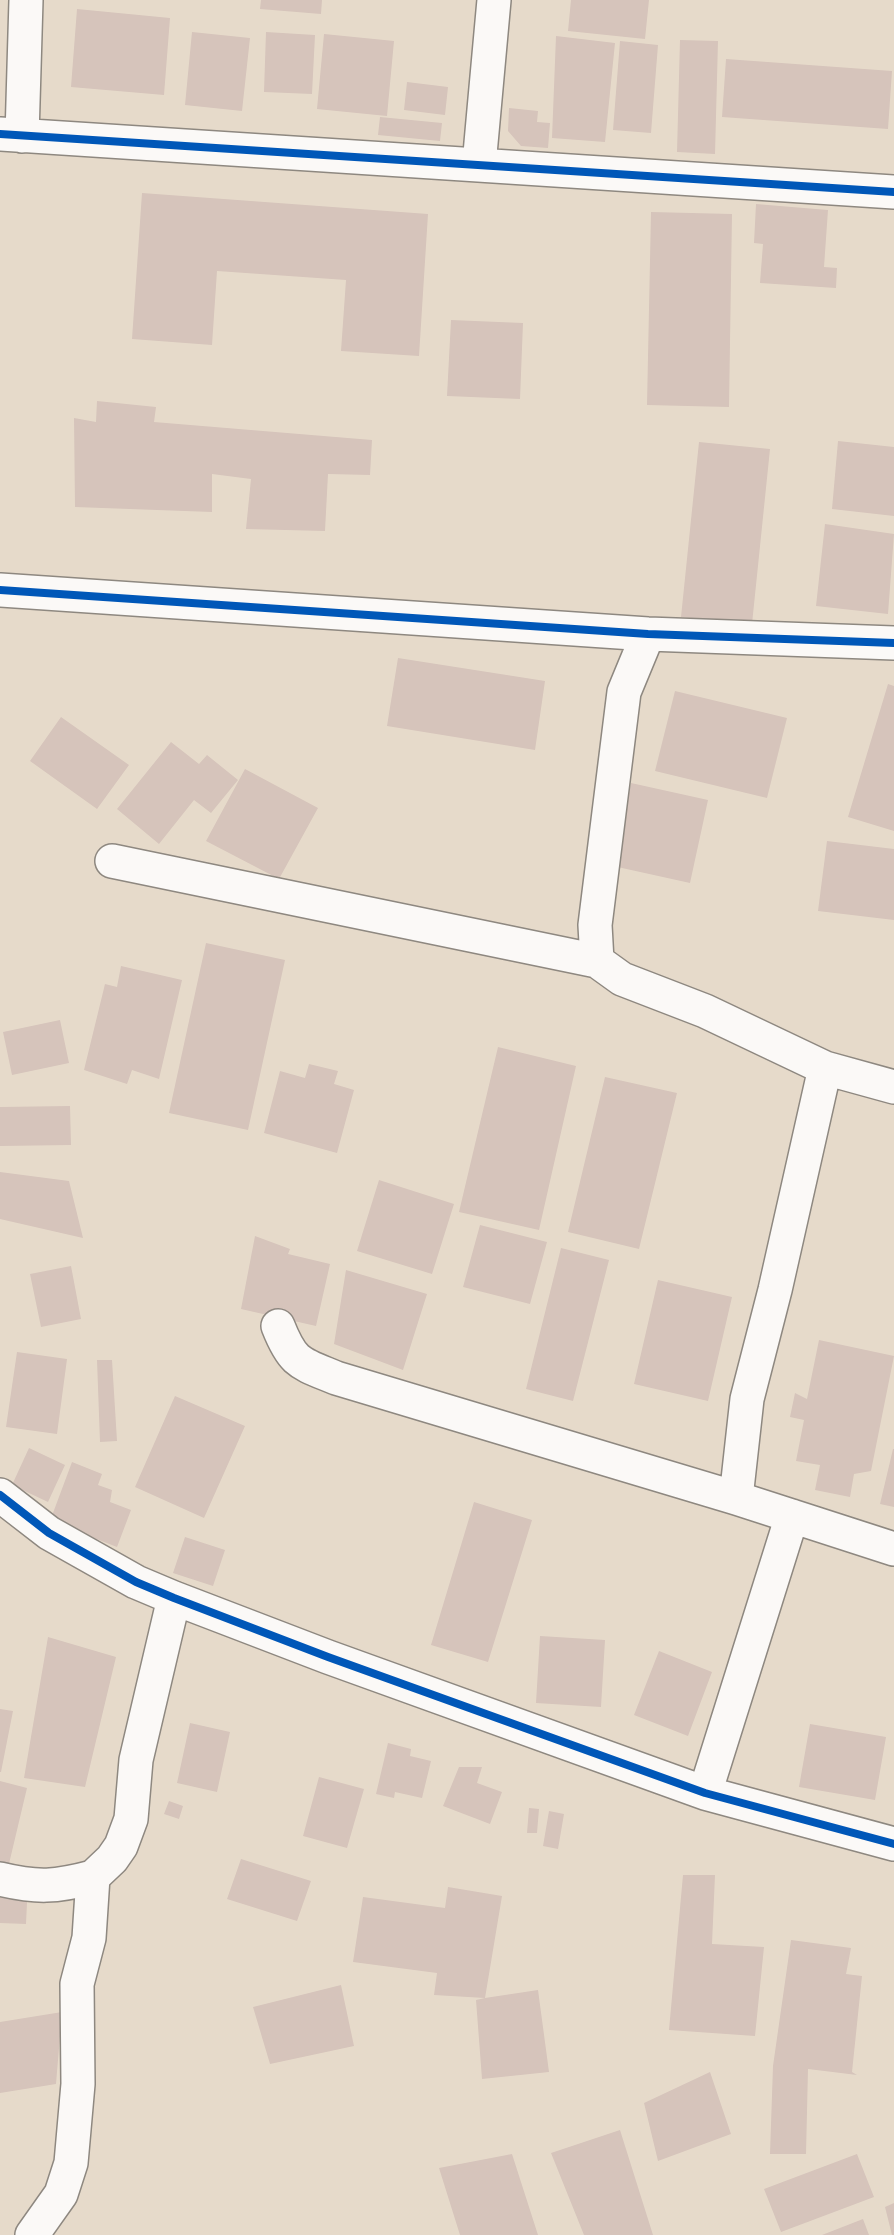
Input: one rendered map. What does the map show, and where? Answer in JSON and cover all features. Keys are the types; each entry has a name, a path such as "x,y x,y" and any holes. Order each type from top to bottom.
{"street":[{"path":"26,0 11,135 894,192"},
{"path":"479,165 494,0"},
{"path":"0,590 648,634 894,643"},
{"path":"597,961 595,925 624,693 648,634"},
{"path":"112,861 597,961 622,979 705,1011 825,1068 894,1087"},
{"path":"736,1498 747,1399 775,1290 825,1068"},
{"path":"278,1326 288,1353 306,1366 326,1374 736,1498 894,1549"},
{"path":"0,1495 49,1533 136,1582 174,1598 705,1793 894,1844"},
{"path":"705,1793 792,1516"},
{"path":"0,1879 32,1887 51,1887 93,1877 112,1859 121,1846 131,1819 136,1760 174,1598"},
{"path":"32,2235 61,2194 71,2163 78,2084 77,1984 89,1938 93,1877"}],"building":[{"path":"261,0 322,0 321,14 260,9"},
{"path":"571,0 649,0 645,39 568,31"},
{"path":"77,9 170,18 164,95 71,87"},
{"path":"192,32 250,38 242,111 185,105"},
{"path":"266,32 315,35 312,94 264,92"},
{"path":"324,34 394,41 387,116 317,109"},
{"path":"556,36 615,43 605,142 552,138"},
{"path":"680,40 718,41 715,154 677,152"},
{"path":"620,41 658,45 651,133 613,130"},
{"path":"726,59 892,71 888,129 722,117"},
{"path":"407,82 448,87 445,115 404,110"},
{"path":"509,108 538,111 537,122 550,123 548,148 521,146 508,131"},
{"path":"380,117 442,123 440,141 378,135"},
{"path":"142,193 428,214 419,356 341,351 346,280 217,271 212,345 132,339"},
{"path":"756,204 828,210 824,267 837,268 836,288 760,283 763,244 754,243"},
{"path":"651,212 732,214 729,407 647,405"},
{"path":"451,320 523,323 520,399 447,396"},
{"path":"97,401 156,407 154,422 372,440 370,475 328,474 325,531 246,529 251,479 212,474 212,512 75,507 74,418 96,422"},
{"path":"838,441 894,447 894,516 832,509"},
{"path":"699,442 770,449 752,624 681,617"},
{"path":"825,524 894,534 888,614 816,606"},
{"path":"398,658 545,681 535,750 387,726"},
{"path":"888,684 894,686 894,831 848,817"},
{"path":"675,691 787,718 767,798 655,771"},
{"path":"61,717 129,765 97,809 30,761"},
{"path":"171,742 199,764 207,755 238,780 211,813 194,800 159,844 117,809"},
{"path":"245,769 318,808 279,879 206,841"},
{"path":"631,783 708,800 690,883 613,866"},
{"path":"827,841 894,849 894,920 818,911"},
{"path":"206,943 285,960 248,1130 169,1113"},
{"path":"121,966 182,980 159,1079 132,1070 127,1084 84,1070 105,984 117,987"},
{"path":"60,1020 69,1063 12,1075 3,1032"},
{"path":"498,1047 576,1066 539,1230 459,1212"},
{"path":"309,1064 338,1071 334,1084 354,1090 337,1153 264,1133 280,1071 305,1078"},
{"path":"605,1077 677,1093 639,1249 568,1232"},
{"path":"70,1106 71,1145 0,1146 0,1107"},
{"path":"0,1172 69,1181 83,1238 0,1219"},
{"path":"379,1180 454,1204 432,1274 357,1251"},
{"path":"480,1225 547,1242 530,1304 463,1287"},
{"path":"255,1236 290,1249 288,1254 330,1264 316,1326 241,1309"},
{"path":"561,1248 609,1260 573,1401 526,1389"},
{"path":"71,1266 81,1319 41,1327 30,1274"},
{"path":"346,1270 427,1294 403,1370 334,1344"},
{"path":"658,1280 732,1297 708,1401 634,1384"},
{"path":"819,1340 894,1356 871,1471 854,1474 850,1497 815,1490 820,1465 796,1461 804,1420 790,1417 795,1393 807,1399"},
{"path":"17,1352 67,1359 57,1434 6,1427"},
{"path":"97,1360 112,1360 117,1441 100,1442"},
{"path":"175,1396 245,1426 204,1518 135,1487"},
{"path":"29,1448 65,1465 48,1502 12,1485"},
{"path":"894,1449 894,1507 880,1504"},
{"path":"72,1462 102,1474 98,1485 112,1490 110,1502 131,1510 117,1547 50,1521"},
{"path":"474,1502 532,1520 488,1662 431,1645"},
{"path":"185,1537 225,1550 213,1586 173,1573"},
{"path":"540,1636 605,1640 601,1707 536,1703"},
{"path":"48,1637 116,1657 85,1787 24,1778"},
{"path":"659,1651 712,1672 688,1736 634,1715"},
{"path":"0,1709 13,1711 1,1772 0,1772"},
{"path":"190,1723 230,1732 217,1792 177,1783"},
{"path":"810,1724 886,1737 875,1800 799,1787"},
{"path":"388,1743 411,1749 410,1756 431,1761 422,1798 395,1792 394,1798 376,1794"},
{"path":"459,1767 482,1767 477,1783 502,1792 490,1824 443,1806"},
{"path":"319,1777 364,1789 347,1848 303,1836"},
{"path":"0,1781 27,1788 8,1868 0,1866"},
{"path":"169,1801 183,1806 179,1819 164,1814"},
{"path":"529,1808 539,1809 537,1833 527,1833"},
{"path":"549,1811 564,1814 558,1849 543,1846"},
{"path":"241,1859 311,1881 297,1921 227,1899"},
{"path":"683,1875 715,1875 712,1944 764,1947 755,2036 669,2030"},
{"path":"0,1879 28,1881 26,1924 0,1923"},
{"path":"448,1887 502,1896 485,1998 434,1995 437,1973 353,1962 363,1897 445,1908"},
{"path":"791,1940 851,1948 846,1974 862,1976 852,2072 857,2075 808,2069 806,2154 770,2154 773,2066"},
{"path":"341,1985 354,2046 270,2064 253,2007"},
{"path":"538,1990 549,2072 482,2079 476,2000"},
{"path":"62,2012 56,2084 0,2093 0,2022"},
{"path":"710,2072 731,2134 658,2161 644,2103"},
{"path":"620,2130 653,2235 584,2235 551,2153"},
{"path":"512,2154 538,2235 460,2235 439,2168"},
{"path":"857,2154 874,2197 781,2232 764,2189"},
{"path":"894,2203 894,2235 892,2235 885,2207"},
{"path":"863,2219 869,2235 822,2235"}],"cycle path":[{"path":"0,134 894,192"},
{"path":"0,590 648,634 894,643"},
{"path":"0,1495 49,1533 136,1582 174,1598 328,1657 705,1793 894,1844"}]}
